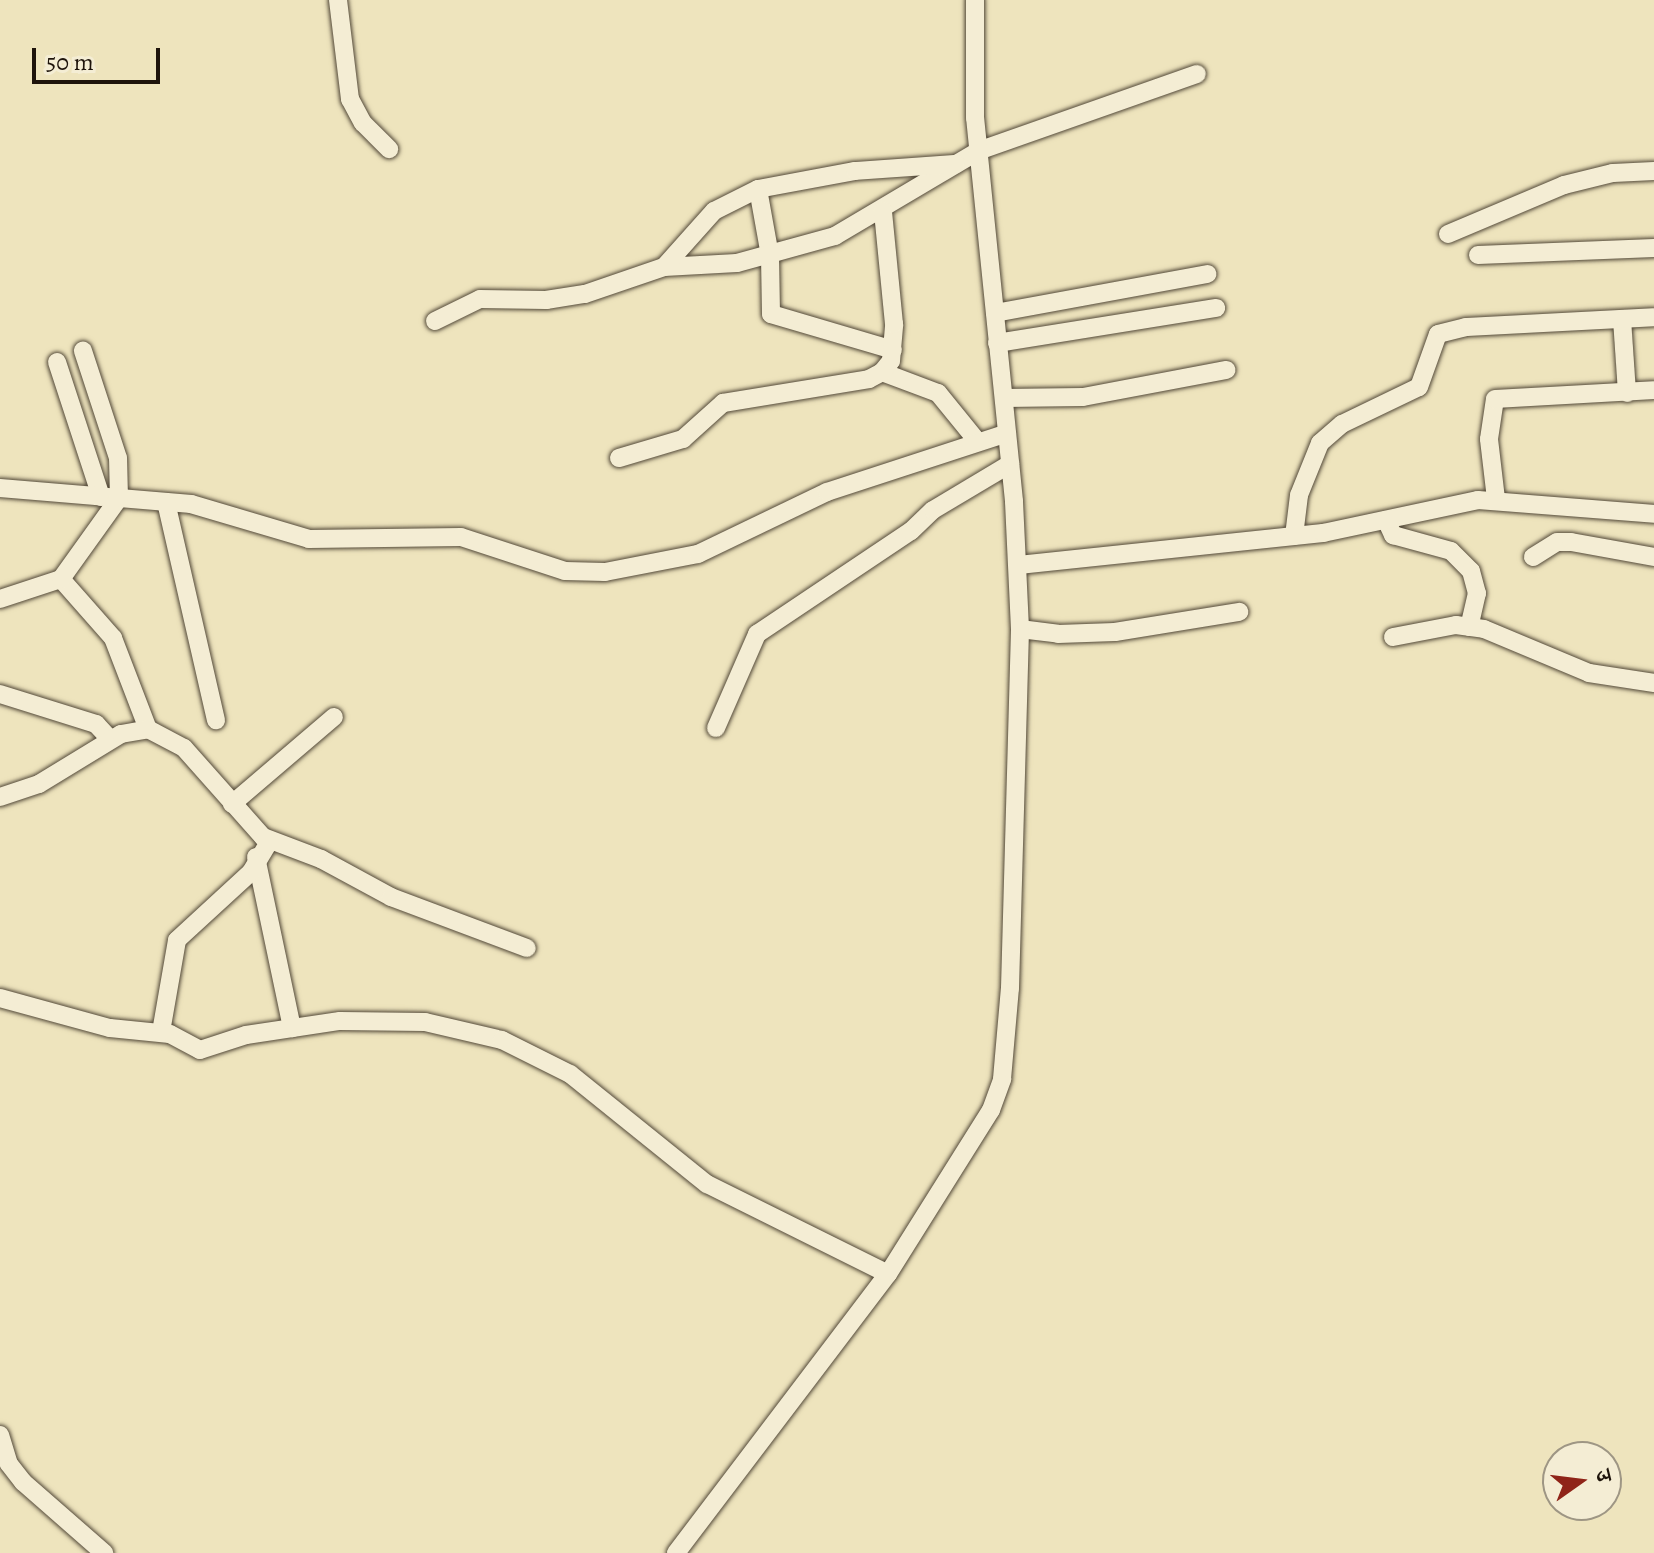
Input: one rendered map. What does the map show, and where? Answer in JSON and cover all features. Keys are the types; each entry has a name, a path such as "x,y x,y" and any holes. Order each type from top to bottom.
{"street":[{"path":"338,0 350,99 363,123 389,149"},
{"path":"676,1553 888,1274 991,1110 1002,1079 1010,988 1020,629 1010,464 978,151 975,0"},
{"path":"435,321 480,299 572,296 664,267 770,256 835,236 883,211 978,151 1197,74"},
{"path":"664,267 714,211 758,189 855,171 959,164"},
{"path":"1448,234 1564,185 1613,173 1654,171"},
{"path":"758,189 770,256 771,314 893,350"},
{"path":"619,458 683,439 723,403 869,379 882,372 893,350 883,211"},
{"path":"1478,255 1654,248"},
{"path":"995,313 1207,274"},
{"path":"997,343 1216,308"},
{"path":"1294,536 1299,495 1320,443 1342,424 1419,387 1438,334 1466,327 1654,317"},
{"path":"1622,319 1627,393"},
{"path":"0,599 61,579 110,498 115,447 83,351"},
{"path":"57,362 110,498"},
{"path":"1004,398 1083,397 1226,370"},
{"path":"882,372 938,393 978,442"},
{"path":"1496,499 1489,439 1495,399 1654,390"},
{"path":"0,488 191,504 309,539 461,537 565,571 633,567 698,554 827,492 1007,433"},
{"path":"716,728 757,634 911,531 933,510 1010,464"},
{"path":"1018,565 1294,536 1386,520 1434,506 1496,499 1654,514"},
{"path":"166,502 216,720"},
{"path":"1386,520 1393,535 1451,551 1471,571 1477,593 1469,627"},
{"path":"1533,557 1557,542 1571,542 1654,557"},
{"path":"61,579 113,638 148,729 184,748 262,835 321,859 391,897 527,948"},
{"path":"1020,629 1102,633 1239,612"},
{"path":"1393,637 1423,628 1469,627 1589,673 1654,683"},
{"path":"0,694 96,724 110,739"},
{"path":"232,804 334,717"},
{"path":"0,797 39,784 110,739 148,729"},
{"path":"262,835 257,864 292,1028"},
{"path":"161,1032 177,940 257,864"},
{"path":"0,998 110,1028 161,1032 200,1050 292,1028 340,1021 425,1022 502,1040 570,1074 671,1151 707,1184 888,1274"},
{"path":"0,1435 4,1461 104,1553"}]}
